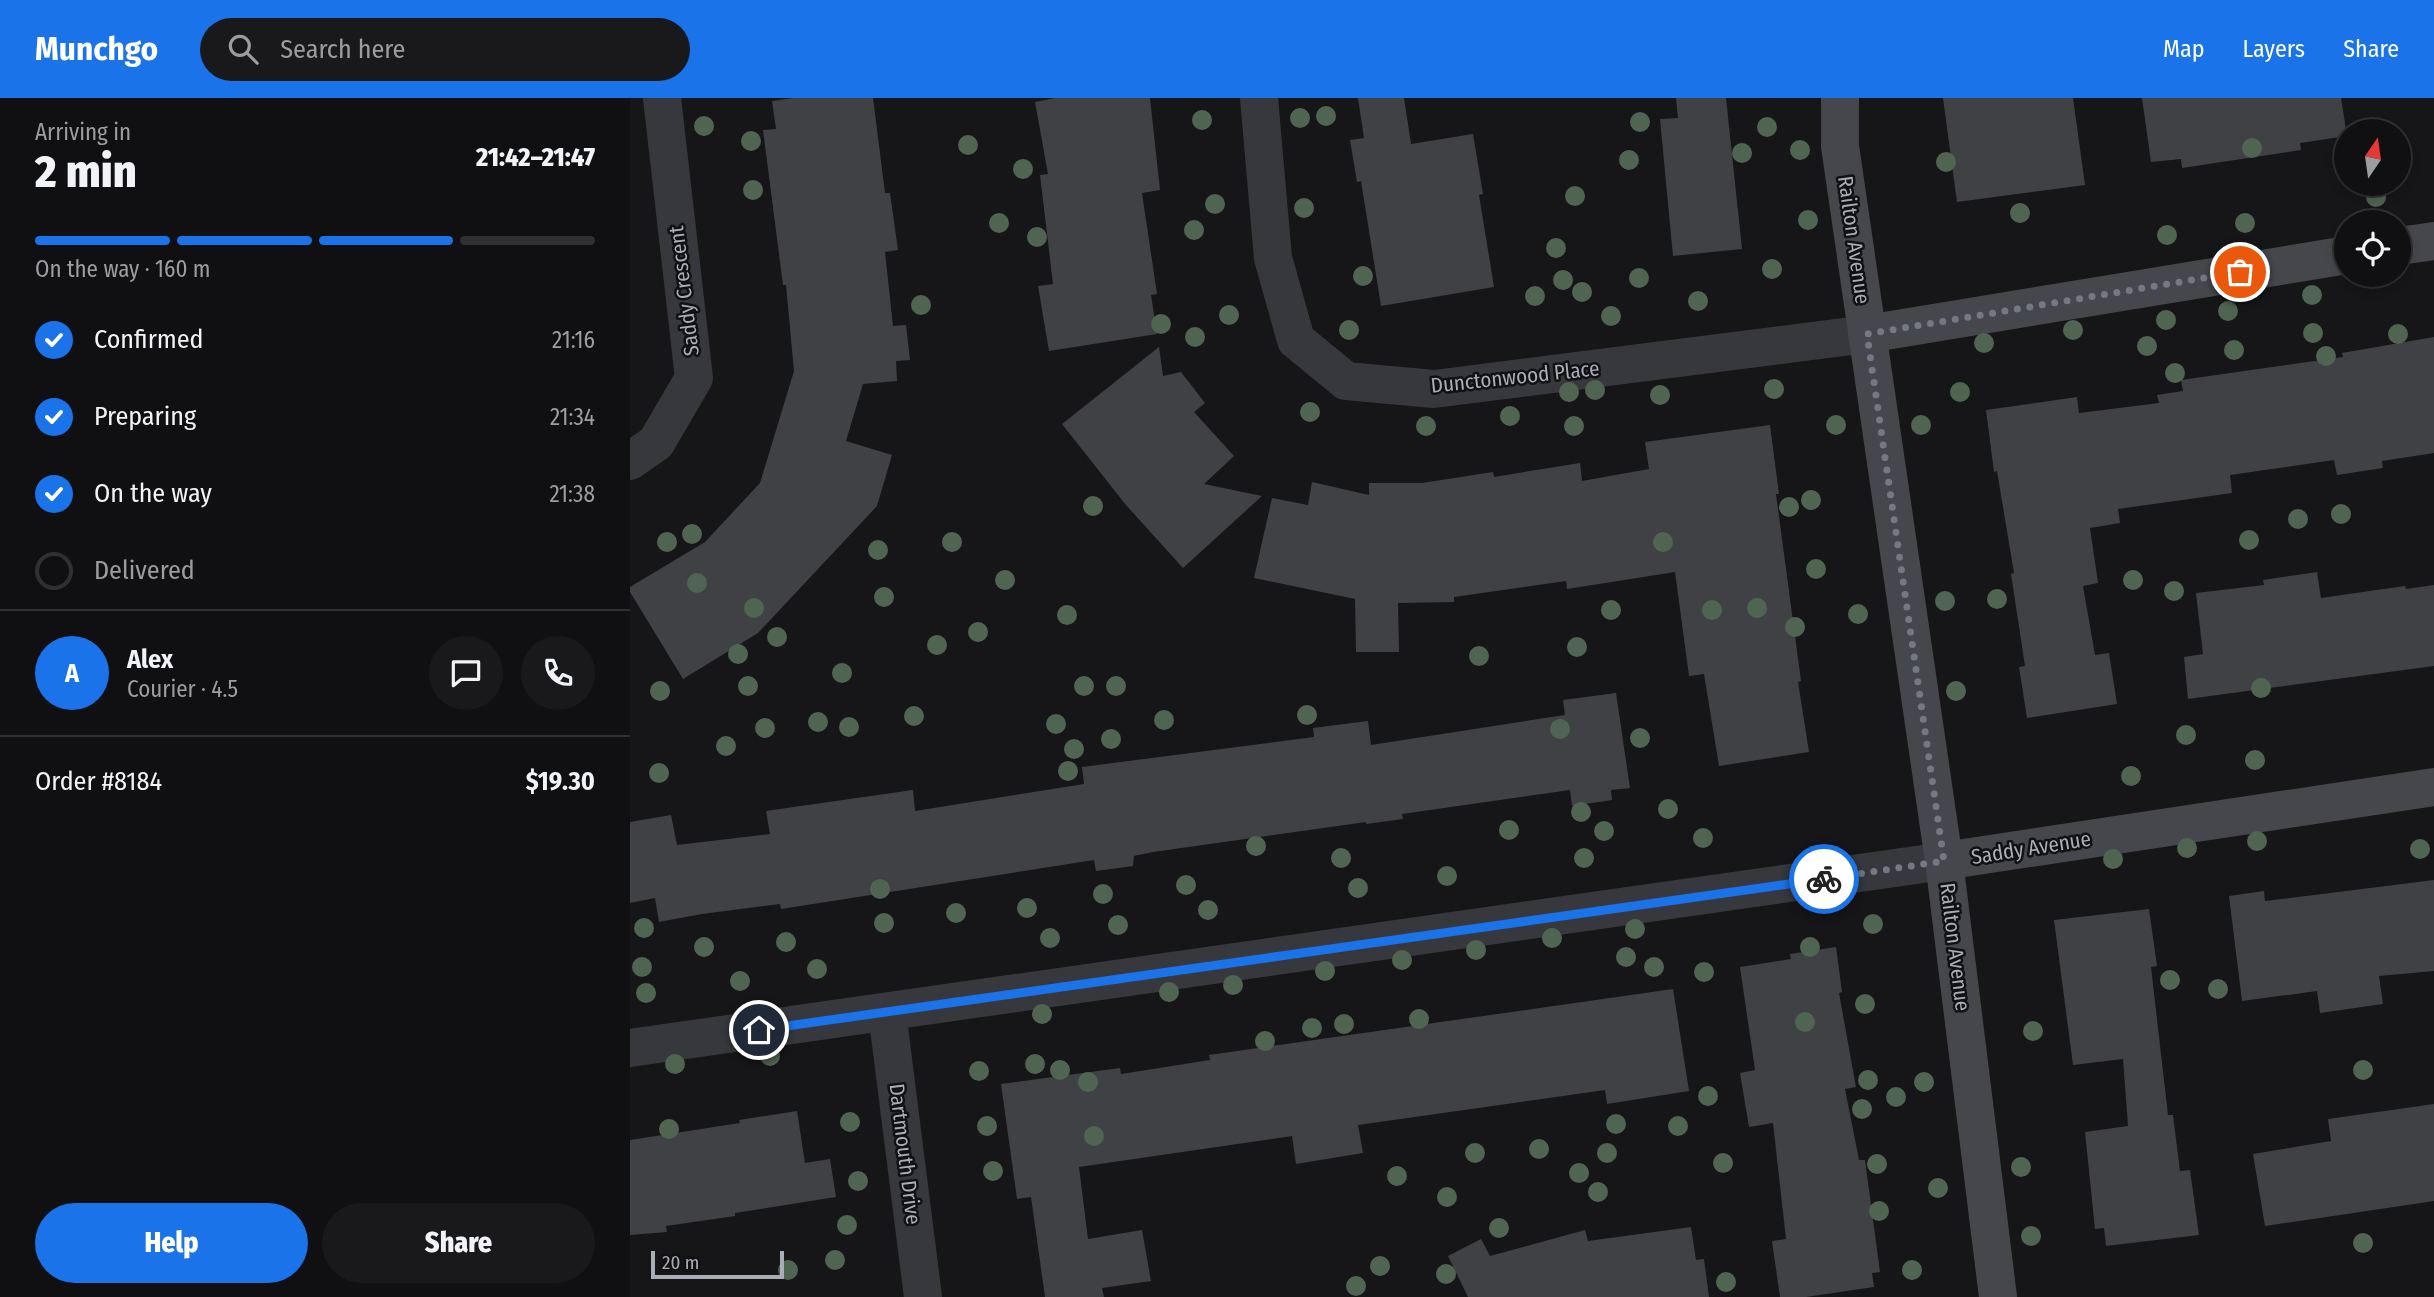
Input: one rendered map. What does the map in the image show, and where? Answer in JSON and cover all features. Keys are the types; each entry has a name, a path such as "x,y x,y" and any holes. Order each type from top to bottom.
{"street":[{"name":"Saddy Crescent","path":"630,461 656,443 694,378 662,98"},
{"name":"Dunctonwood Place","path":"1259,98 1273,258 1296,340 1346,381 1434,389 1867,334"},
{"name":"Railton Avenue","path":"1840,98 1840,146 1944,861 1998,1297"},
{"path":"2411,244 2434,241"},
{"path":"1867,334 2334,257"},
{"name":"Saddy Avenue","path":"630,1048 1944,861 2434,787"},
{"name":"Dartmouth Drive","path":"887,1012 923,1297"}],"building":[{"path":"793,98 873,98 885,193 890,193 898,250 885,252 893,326 906,325 910,360 896,361 897,381 863,384 846,441 892,455 877,506 758,633 683,679 630,592 630,587 705,542 760,483 794,371 786,285 783,285 763,130 776,129 772,101"},
{"path":"1055,98 1150,98 1160,190 1142,193 1157,294 1151,295 1157,334 1049,351 1038,286 1053,284 1040,175 1048,174 1035,102"},
{"path":"1358,98 1404,98 1411,144 1473,134 1483,194 1479,195 1494,287 1381,306 1361,181 1357,182 1350,140 1364,138"},
{"path":"1676,98 1726,98 1742,249 1673,256 1660,119 1678,118"},
{"path":"1943,98 2073,98 2085,185 1957,202"},
{"path":"2142,98 2341,98 2344,119 2334,119 2334,138 2300,143 2301,150 2182,168 2181,159 2151,162"},
{"path":"2434,337 2434,453 2382,461 2383,468 2337,475 2334,460 2230,475 2232,493 2118,509 2120,523 2090,528 2098,583 2083,586 2095,655 2109,653 2117,704 2027,718 2019,667 2025,666 2011,574 2014,573 1997,471 1994,472 1986,410 2077,397 2079,413 2159,403 2157,395 2183,391 2181,380 2343,357 2342,353"},
{"path":"1159,347 1163,376 1181,372 1205,403 1194,412 1234,456 1204,484 1262,496 1183,568 1126,505 1062,424"},
{"path":"1770,425 1779,494 1776,494 1801,681 1798,682 1809,752 1719,766 1704,674 1689,676 1675,572 1567,589 1566,581 1454,597 1454,602 1398,603 1399,652 1356,652 1355,599 1254,578 1272,498 1308,505 1312,482 1369,495 1369,483 1422,483 1493,472 1494,477 1580,463 1582,481 1649,469 1645,442"},
{"path":"2317,572 2321,598 2405,586 2406,589 2434,585 2434,666 2188,699 2184,657 2203,654 2196,593 2264,585 2263,580"},
{"path":"1616,693 1630,788 1611,790 1612,800 1572,806 1570,790 1402,814 1403,819 1153,852 1134,856 1133,866 1096,871 1094,860 781,909 780,904 659,922 655,898 630,903 630,822 671,815 677,845 770,834 766,811 913,790 915,811 1084,784 1082,767 1314,737 1313,728 1368,721 1371,745 1565,715 1563,700"},
{"path":"2434,880 2434,971 2379,976 2383,1004 2320,1013 2317,991 2242,1001 2229,896 2264,891 2265,901"},
{"path":"2149,909 2157,966 2151,967 2168,1115 2173,1115 2180,1171 2190,1170 2199,1235 2106,1246 2104,1228 2095,1229 2085,1132 2128,1126 2123,1059 2073,1065 2054,920"},
{"path":"1836,947 1842,992 1839,993 1856,1087 1845,1089 1859,1160 1865,1160 1880,1272 1872,1273 1874,1287 1806,1297 1780,1297 1772,1241 1786,1239 1773,1123 1749,1127 1740,1073 1755,1070 1740,967 1791,959 1790,954"},
{"path":"1673,989 1689,1091 1607,1104 1605,1090 1358,1125 1363,1153 1296,1164 1292,1136 1079,1167 1088,1239 1142,1230 1151,1281 1102,1288 1104,1297 1045,1297 1031,1197 1017,1199 1001,1084 1120,1068 1121,1074 1210,1060 1209,1055"},
{"path":"2434,1104 2434,1201 2265,1226 2253,1154 2331,1141 2328,1119"},
{"path":"797,1111 805,1163 830,1159 836,1197 666,1226 667,1232 630,1235 630,1140"},
{"path":"1691,1227 1696,1260 1704,1259 1709,1297 1468,1297 1448,1256 1481,1239 1490,1256 1585,1230 1588,1241"}],"way so far":[{"path":"1824,879 1944,861 1867,334 2240,272"}],"route":[{"path":"759,1030 1824,879"}]}
